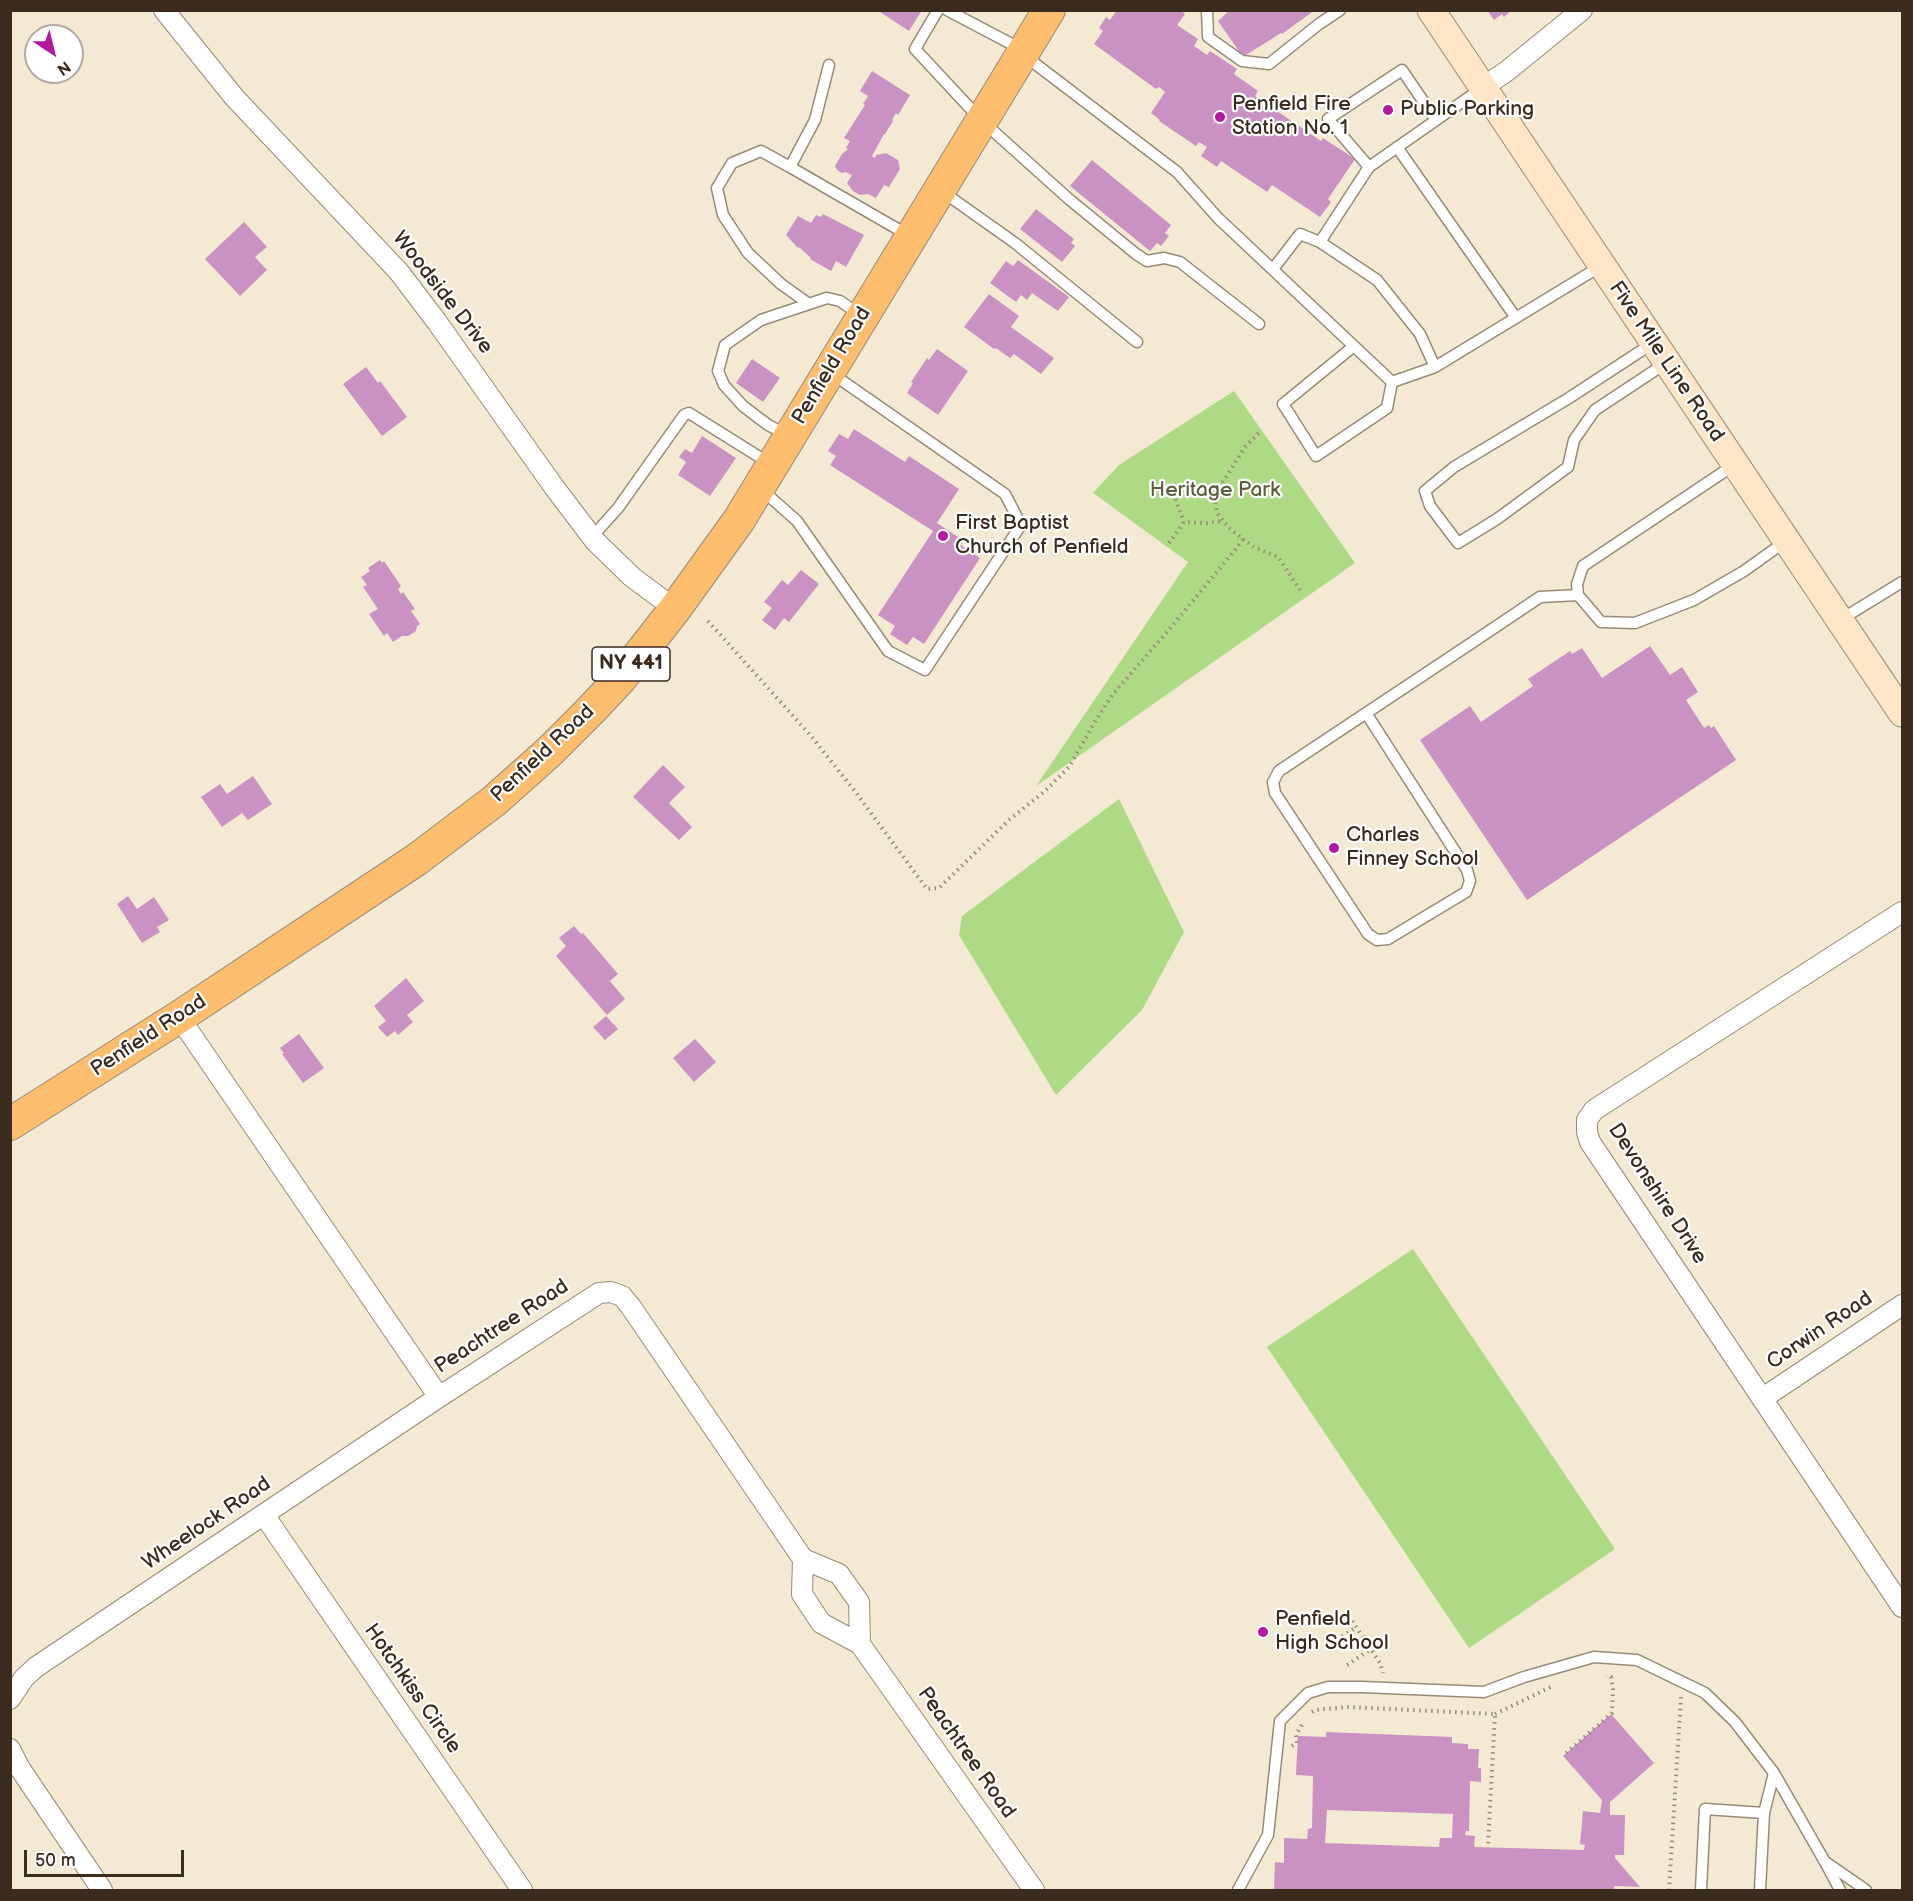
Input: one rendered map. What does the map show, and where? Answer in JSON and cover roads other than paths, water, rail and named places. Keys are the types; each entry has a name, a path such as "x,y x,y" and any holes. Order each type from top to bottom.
{"main road":[{"name":"Five Mile Line Road","path":"1431,10 1902,713"},
{"name":"Penfield Road","path":"10,1124 179,1017 416,860 495,801 549,752 621,678 675,609 739,520 1048,11"}],"street":[{"name":"Woodside Drive","path":"164,10 234,97 399,273 592,537 632,577 675,609"},
{"path":"1482,88 1582,10"},
{"name":"Devonshire Drive","path":"1902,912 1594,1110 1587,1120 1590,1142 1902,1607"},
{"name":"Peachtree Road","path":"179,1017 439,1397 599,1293 611,1292 621,1296 638,1316 803,1558 802,1594 821,1623 860,1644 1034,1890"},
{"name":"Corwin Road","path":"1763,1398 1902,1305"},
{"name":"Wheelock Road","path":"10,1699 24,1678 36,1667 439,1397"},
{"name":"Hotchkiss Circle","path":"264,1515 522,1890"},
{"path":"803,1558 840,1574 859,1602 860,1644"},
{"path":"10,1749 19,1767 102,1890"}],"lane":[{"path":"938,10 915,49 982,121 1070,200 1136,254 1147,261 1164,258 1180,262 1259,324"},
{"path":"947,10 1023,52 1177,172 1218,218 1392,382"},
{"path":"1207,10 1208,37 1242,61 1269,64 1340,10"},
{"path":"790,167 815,120 829,65"},
{"path":"1369,167 1328,119 1402,70 1436,120"},
{"path":"1320,242 1369,167 1482,88"},
{"path":"1397,147 1516,318"},
{"path":"809,304 781,284 748,253 723,215 717,188 732,163 761,151 910,237"},
{"path":"939,190 1015,243 1137,342"},
{"path":"1273,269 1300,234 1320,242 1377,280 1419,334 1435,367"},
{"path":"1392,382 1435,367 1602,266"},
{"path":"789,436 768,425 743,406 724,385 718,371 725,345 761,320 827,298 840,302 862,316"},
{"path":"1354,346 1283,404 1316,456 1387,408 1392,382"},
{"path":"1660,353 1595,410 1574,440 1568,467 1497,519 1458,543 1430,507 1425,491 1454,467 1569,398 1660,353"},
{"path":"592,537 618,508 684,415 689,413 765,476 888,651 925,670 1021,525 1005,494 829,371"},
{"path":"1735,465 1583,566 1577,584 1578,595 1601,622 1635,622 1694,600 1744,571 1786,541"},
{"path":"1840,620 1902,582"},
{"path":"1366,713 1467,870 1470,881 1466,892 1388,939 1377,940 1368,934 1275,793 1273,782 1279,771 1366,713 1540,597 1578,595"},
{"path":"1238,1890 1268,1835 1280,1721 1308,1693 1328,1687 1484,1692 1524,1677 1594,1657 1637,1660 1705,1692 1735,1722 1774,1773 1840,1890"},
{"path":"1760,1890 1764,1813 1774,1773"},
{"path":"1701,1890 1705,1809 1764,1813"},
{"path":"1825,1862 1866,1890"}],"place":[{"name":"Public Parking","path":"1388,110"},
{"name":"Penfield Fire Station No. 1","path":"1220,117"},
{"name":"First Baptist Church of Penfield","path":"943,536"},
{"name":"Charles Finney School","path":"1334,848"},
{"name":"Penfield High School","path":"1263,1632"}],"park label":[{"name":"Heritage Park","path":"1215,491"}]}
